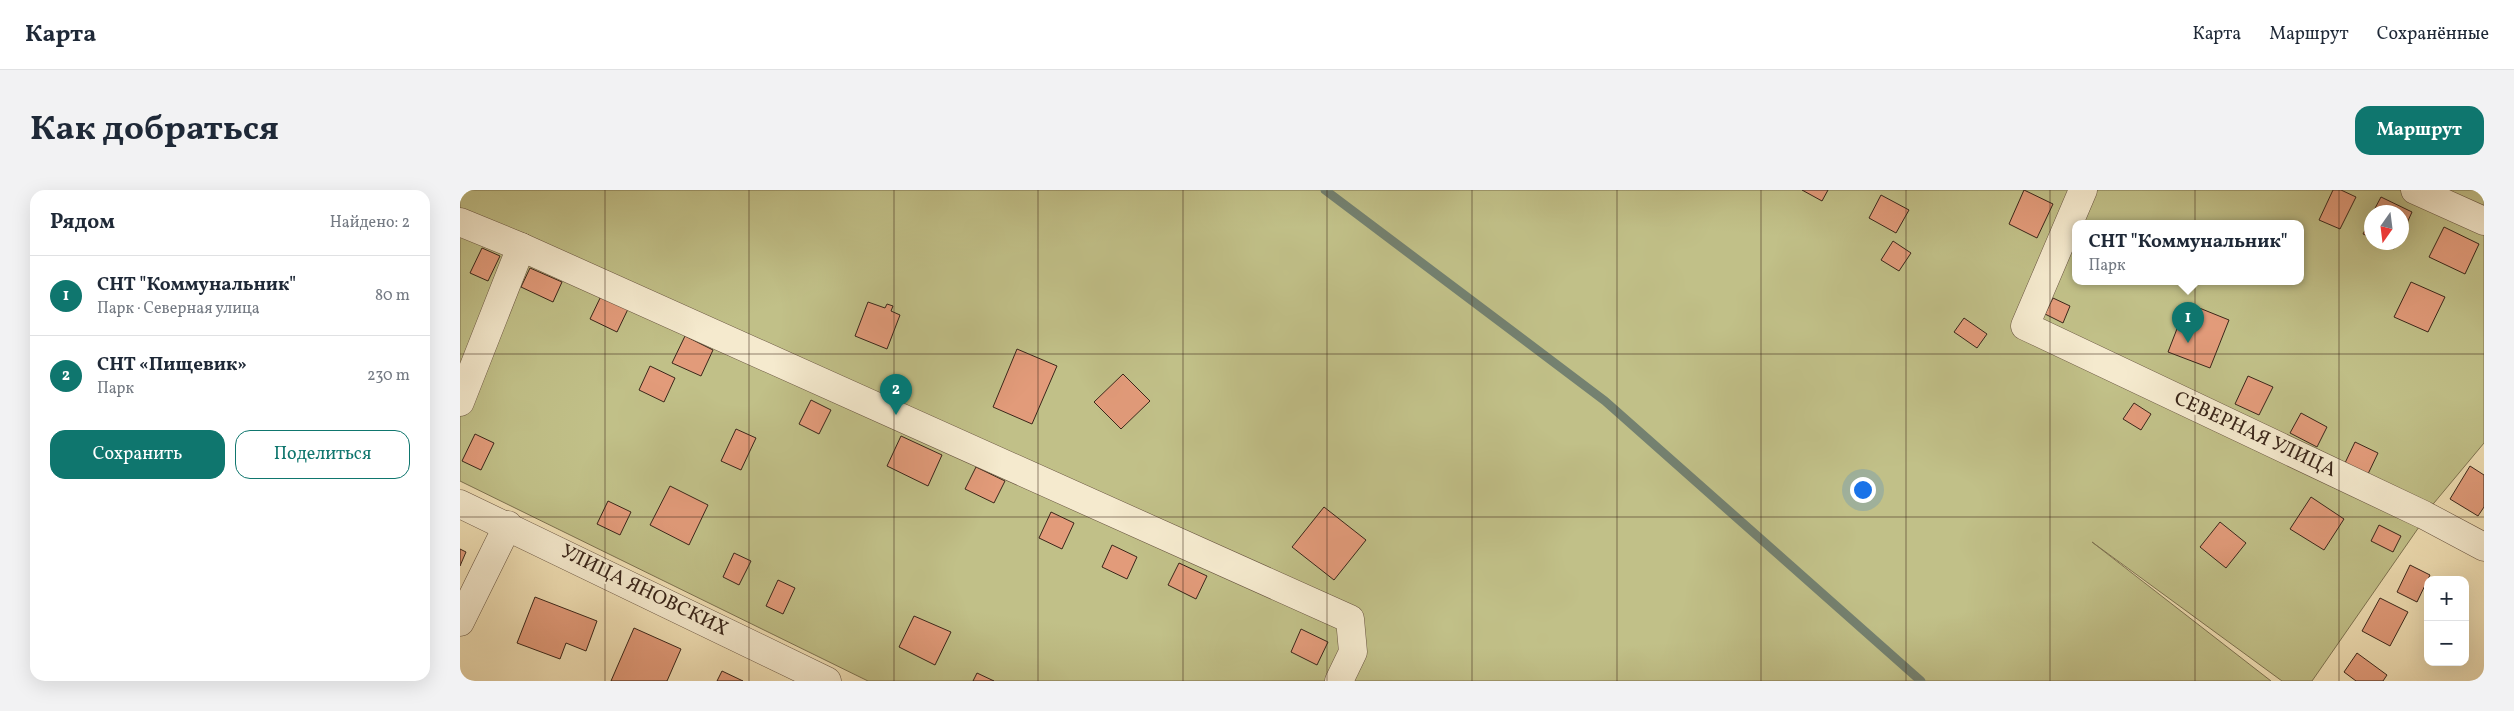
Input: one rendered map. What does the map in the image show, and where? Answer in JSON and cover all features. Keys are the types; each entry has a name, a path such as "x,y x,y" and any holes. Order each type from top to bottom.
{"street":[{"name":"СЕВЕРНАЯ УЛИЦА","path":"2083,190 2025,326 2424,515 2484,547"},
{"path":"2415,190 2484,221"},
{"path":"460,222 521,247 1350,619 1353,652 1339,681"},
{"path":"460,402 521,247"},
{"name":"УЛИЦА ЯНОВСКИХ","path":"460,504 508,525 827,681"},
{"path":"460,622 508,525"}],"shaded area":[{"path":"460,190 2484,190 2484,443 2424,515 2419,527 2312,681 2282,681 2092,542 2271,681 868,681 460,481"}],"building":[{"path":"1802,190 1828,190 1822,201"},
{"path":"2024,190 2053,204 2037,238 2009,224"},
{"path":"2333,190 2341,190 2356,197 2340,229 2319,220"},
{"path":"1881,195 1909,210 1896,233 1869,218"},
{"path":"2381,197 2398,205 2377,205"},
{"path":"2444,227 2479,244 2465,274 2429,257"},
{"path":"1893,241 1911,253 1899,271 1881,260"},
{"path":"482,248 500,256 488,281 470,273"},
{"path":"530,268 562,282 553,302 521,287"},
{"path":"2411,282 2445,297 2428,332 2394,317"},
{"path":"602,294 629,307 617,332 590,319"},
{"path":"2053,298 2070,306 2063,323 2045,314"},
{"path":"868,302 885,308 887,304 893,306 891,311 900,315 887,349 855,336"},
{"path":"2187,303 2229,320 2210,368 2168,352"},
{"path":"1964,318 1987,334 1977,348 1954,332"},
{"path":"685,336 713,350 701,376 672,363"},
{"path":"1017,349 1057,366 1032,424 993,407"},
{"path":"650,366 675,378 664,402 639,390"},
{"path":"1123,374 1150,401 1121,429 1094,402"},
{"path":"2248,376 2273,387 2259,415 2235,404"},
{"path":"811,400 831,410 819,434 799,424"},
{"path":"2134,403 2151,414 2141,430 2123,419"},
{"path":"2301,413 2327,427 2317,447 2290,433"},
{"path":"736,429 756,438 741,470 721,461"},
{"path":"475,434 494,443 481,470 462,461"},
{"path":"901,436 942,455 928,486 887,466"},
{"path":"2355,442 2378,453 2368,474 2345,463"},
{"path":"2470,466 2484,475 2484,507 2478,516 2450,499"},
{"path":"976,467 1005,481 994,503 965,489"},
{"path":"670,486 708,505 689,545 650,525"},
{"path":"2311,497 2344,519 2324,550 2290,529"},
{"path":"608,501 631,512 620,535 597,524"},
{"path":"1324,507 1366,540 1334,580 1292,547"},
{"path":"1051,512 1074,523 1062,549 1039,538"},
{"path":"2220,522 2246,543 2226,568 2200,547"},
{"path":"2379,525 2401,536 2393,552 2371,541"},
{"path":"1112,545 1137,557 1127,579 1102,567"},
{"path":"460,549 466,552 460,566"},
{"path":"734,553 751,561 739,585 723,577"},
{"path":"1179,563 1207,576 1196,599 1168,585"},
{"path":"2410,565 2430,575 2424,576 2424,587 2417,602 2397,592"},
{"path":"778,580 795,588 783,614 766,606"},
{"path":"535,597 597,621 586,651 566,643 560,659 517,643"},
{"path":"2380,598 2408,612 2390,646 2362,631"},
{"path":"914,616 951,632 935,665 899,647"},
{"path":"634,628 681,649 667,681 611,681"},
{"path":"1301,629 1328,642 1317,665 1291,652"},
{"path":"2357,653 2387,675 2383,681 2356,681 2344,672"},
{"path":"722,671 743,681 717,681"},
{"path":"977,673 994,681 973,681"}],"waterway":[{"path":"1325,190 1605,401 1921,681"}],"place":[{"name":"СНТ \"Коммунальник\"","path":"2188,343"},
{"name":"СНТ «Пищевик»","path":"896,415"}]}
